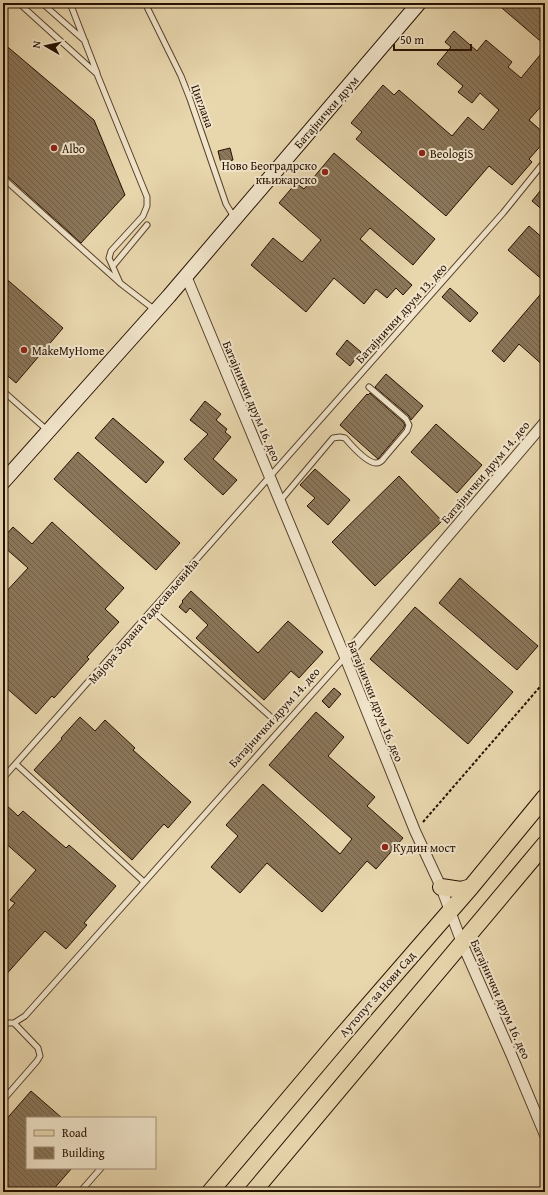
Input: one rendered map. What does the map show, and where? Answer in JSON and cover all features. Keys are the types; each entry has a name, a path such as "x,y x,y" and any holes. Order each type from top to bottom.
{"main road":[{"name":"Батајнички друм","path":"186,276 419,3"},
{"path":"3,482 186,276"},
{"name":"Аутопут за Нови Сад","path":"210,1192 345,1032 471,887 545,797"},
{"path":"253,1192 545,844"},
{"path":"440,887 461,890 471,887"}],"street":[{"name":"Батајнички друм 16. део","path":"186,276 345,657 415,831 450,910 462,943 512,1054 545,1135"},
{"name":"Батајнички друм 14. део","path":"345,657 545,422"}],"lane":[{"path":"16,3 21,5 97,74"},
{"path":"42,3 85,42"},
{"path":"70,3 147,197 147,206 143,216 111,251 109,258 120,284"},
{"name":"Циглана","path":"145,3 183,82 226,204 235,218"},
{"name":"Батајнички друм 13. део","path":"269,477 503,213 545,162"},
{"path":"3,178 120,284 155,311"},
{"path":"113,266 147,225"},
{"path":"280,502 333,438 345,438 369,461 375,463 382,461 407,431 409,425 406,418 369,387"},
{"path":"3,391 48,431"},
{"name":"Мајора Зорана Радосављевића","path":"3,778 269,477"},
{"path":"152,610 271,717"},
{"name":"Батајнички друм 14. део","path":"14,1023 25,1016 345,657"},
{"path":"16,764 144,882"},
{"path":"3,1019 14,1023 38,1048 40,1056 3,1100"},
{"path":"80,1192 100,1169"}],"path":[{"path":"415,831 545,681"}],"building":[{"path":"496,3 537,3 545,10 545,45"},
{"path":"454,31 477,51 486,40 512,62 508,67 521,78 545,49 545,102 529,120 545,134 545,141 529,159 532,162 512,185 489,166 446,216 356,139 362,132 351,123 383,85 394,95 399,90 452,136 468,117 483,130 499,110 480,93 472,103 458,92 463,86 437,64 451,47 445,42"},
{"name":"Albo","path":"3,43 94,120 125,195 81,243 6,175 3,174"},
{"path":"230,148 233,160 221,163 218,151"},
{"path":"334,153 435,239 413,265 370,228 360,239 412,285 403,295 396,288 387,298 376,289 364,304 334,278 306,312 251,265 273,238 302,262 321,240 279,203 296,183 304,189"},
{"path":"545,185 545,212 532,201"},
{"path":"529,226 545,240 545,282 508,250"},
{"name":"MakeMyHome","path":"3,276 63,328 16,383 3,372"},
{"path":"450,288 478,313 470,322 442,297"},
{"path":"545,289 545,367 519,344 504,362 492,351"},
{"path":"347,340 361,352 350,366 336,354"},
{"path":"386,374 423,406 411,420 409,416 375,387"},
{"path":"370,393 405,425 378,459 340,425 367,394 368,395"},
{"path":"205,401 221,414 216,420 227,429 225,432 231,437 213,459 237,480 223,495 184,459 208,434 190,420"},
{"path":"113,418 164,462 146,483 95,438"},
{"path":"436,424 482,465 457,493 411,452"},
{"path":"78,452 180,543 156,570 54,479"},
{"path":"315,469 350,500 328,525 307,506 315,498 300,485"},
{"path":"399,476 442,521 375,586 332,542"},
{"path":"52,522 124,588 105,609 119,622 87,657 89,659 54,698 52,696 36,714 3,685 3,595 28,568 3,546 3,538 13,527 32,544"},
{"path":"460,578 538,646 517,670 439,603"},
{"path":"191,591 258,653 288,621 323,652 299,678 291,671 264,700 196,638 208,625 190,608 186,613 179,607"},
{"path":"415,607 513,692 468,744 370,659"},
{"path":"334,688 341,694 329,708 322,701"},
{"path":"316,712 344,737 328,756 375,797 367,806 403,838 376,869 367,861 322,912 267,863 240,893 211,867 238,836 226,825 263,784 340,854 352,839 269,765"},
{"path":"80,717 95,731 105,720 135,748 133,750 191,802 168,828 164,824 132,860 34,770"},
{"path":"3,802 18,816 23,811 66,848 69,845 116,886 84,923 87,925 66,949 45,931 3,978 3,917 15,903 10,900 36,870 3,841"},
{"path":"31,1091 61,1117 26,1117 26,1169 71,1169 51,1192 3,1192 3,1123"}],"place":[{"name":"Albo","path":"54,148"},
{"name":"BeologiS","path":"422,153"},
{"name":"Ново Београдрско књижарско","path":"325,172"},
{"name":"MakeMyHome","path":"24,350"},
{"name":"Кудин мост","path":"385,847"}]}
